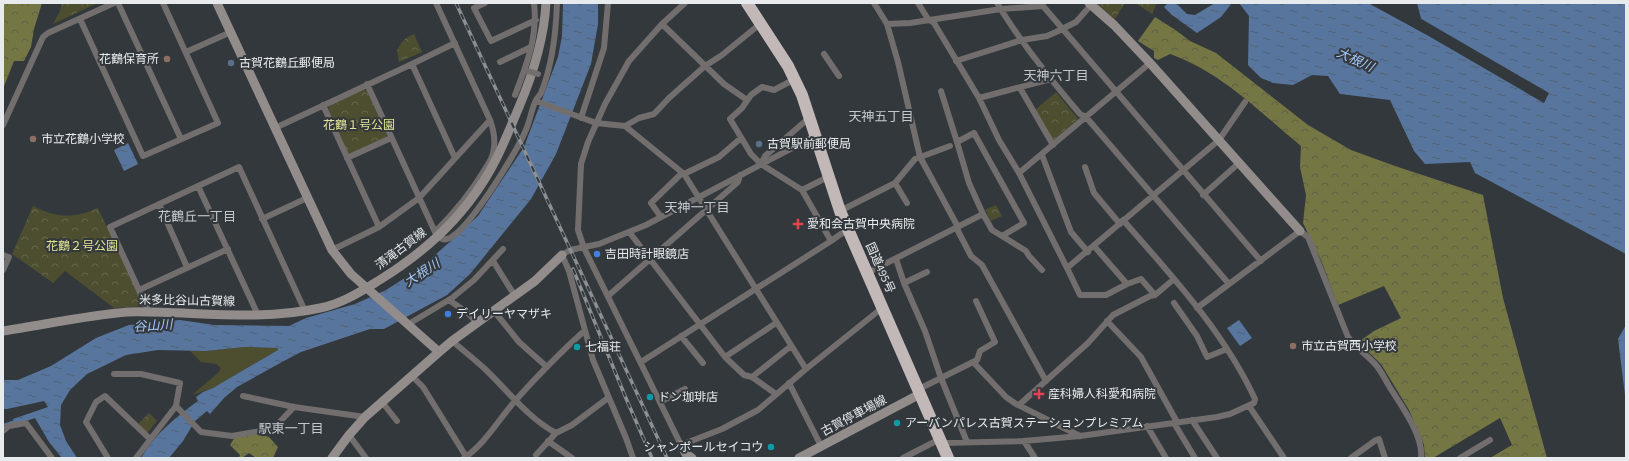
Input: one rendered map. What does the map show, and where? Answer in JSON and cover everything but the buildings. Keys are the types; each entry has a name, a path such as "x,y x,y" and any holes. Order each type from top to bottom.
{"highway":[{"name":"国道495号","path":"747,3 795,79 840,211 948,458"}],"main road":[{"path":"217,3 332,250 344,266 439,352"},
{"name":"清滝古賀線","path":"370,290 451,223 483,182 507,136 532,73 544,27 546,3"},
{"path":"1090,4 1114,25 1150,63 1300,231"},
{"path":"332,458 365,417 452,341 535,282 562,255"},
{"name":"米多比谷山古賀線","path":"3,330 121,313 282,314 321,308 370,290"},
{"name":"古賀停車場線","path":"799,458 920,394"},
{"path":"681,444 686,454 692,458"}],"street":[{"path":"3,125 43,37 48,33 114,3"},
{"path":"118,3 181,139"},
{"path":"80,19 143,156 218,123 163,3"},
{"path":"436,3 490,120 495,140 493,156 474,187 436,234"},
{"path":"485,3 474,8 491,41 536,20"},
{"path":"515,95 527,63 531,47 536,20 534,3"},
{"path":"367,84 436,234 443,239 453,236 475,212 494,186 525,131 541,93 553,45 557,3"},
{"path":"581,118 604,48 608,3"},
{"path":"685,3 662,24 629,61 613,87 596,123 584,155 581,170 578,230 584,248 681,444 722,429 751,414 882,308"},
{"path":"874,3 887,24 898,62 920,157 958,227 958,231 971,256 982,265 1046,381"},
{"path":"918,3 928,20 934,23 979,98 999,140 1019,173 1080,295 1106,295 1127,284 1141,279 1155,295"},
{"path":"997,3 1051,79 1080,114 1086,117 1229,284"},
{"path":"956,61 1022,40 1047,36 1076,22 1090,4"},
{"path":"887,24 910,23 1001,9 1043,6 1261,262"},
{"path":"662,24 724,84 747,100"},
{"path":"625,126 640,118 654,114 669,98 705,66 722,55 760,24"},
{"path":"186,52 231,32"},
{"path":"275,128 455,43"},
{"path":"500,62 531,47"},
{"path":"824,54 839,76"},
{"path":"1019,173 1150,63"},
{"path":"412,64 455,158"},
{"path":"528,71 538,74"},
{"path":"795,79 774,90 762,87 751,95 742,108 730,119 751,154 761,164 802,190 831,241"},
{"path":"979,98 1051,79"},
{"path":"1020,88 1053,145"},
{"path":"941,91 969,183 992,230 1026,251 1042,270"},
{"path":"538,101 596,123 625,126 683,174 707,209 776,323 806,369"},
{"path":"1067,268 1088,252 1219,140 1245,102"},
{"path":"323,105 379,227"},
{"path":"761,164 765,156 809,118"},
{"path":"332,250 379,227 420,198 490,120"},
{"path":"957,142 974,133 1024,223 1002,236"},
{"path":"633,458 593,360 568,271 562,255 570,250 599,244 630,233 815,136"},
{"path":"347,158 391,138"},
{"path":"661,217 651,203 683,174 719,157 741,138"},
{"path":"840,211 895,183 915,159 950,146"},
{"path":"1042,155 1071,232 1088,252"},
{"path":"1203,195 1239,163"},
{"path":"149,312 110,227 239,167 305,311"},
{"path":"903,458 941,441 1024,441 1080,436 1230,414 1254,403 1255,399 1244,375 1227,349 1174,279 1094,193 1085,168"},
{"path":"608,296 738,182 740,175"},
{"path":"802,190 828,177"},
{"path":"895,183 907,203"},
{"path":"198,186 258,315"},
{"path":"262,218 307,198"},
{"path":"158,204 187,267"},
{"path":"867,273 983,214"},
{"path":"641,362 701,325 848,229"},
{"path":"1197,308 1261,262 1300,231 1308,237 1348,337 1356,347 1377,366 1406,414 1419,444 1421,458"},
{"path":"630,233 725,357 744,375 752,377 776,394"},
{"path":"1094,246 1127,284"},
{"path":"408,325 449,300 474,280 493,261 503,248"},
{"path":"139,290 228,249"},
{"path":"3,255 9,257 3,270"},
{"path":"896,259 904,283 967,442"},
{"path":"493,261 515,296"},
{"path":"904,283 927,272"},
{"path":"1019,405 1088,343 1113,315 1150,296 1155,295 1174,279"},
{"path":"449,300 469,314 477,323"},
{"path":"920,394 922,388 977,360 980,351 995,342 976,301"},
{"path":"1174,303 1197,336 1207,357 1227,349"},
{"path":"494,311 519,342 547,367"},
{"path":"1107,321 1141,357 1195,458"},
{"path":"725,357 776,323"},
{"path":"412,376 423,387 466,458 515,400 584,331"},
{"path":"681,336 703,364"},
{"path":"452,341 484,369 515,400 545,426 556,433"},
{"path":"752,377 792,346"},
{"path":"973,362 1006,397 1080,436"},
{"path":"114,374 141,374 180,384 176,406 136,458"},
{"path":"789,383 821,446"},
{"path":"660,402 685,389"},
{"path":"108,458 86,422 96,402 106,396 150,439"},
{"path":"243,396 294,407 365,417"},
{"path":"536,455 556,433 572,425 608,398"},
{"path":"382,402 397,421"},
{"path":"176,406 201,432 232,436 273,429 294,407"},
{"path":"1249,406 1284,458"},
{"path":"1192,420 1217,458"},
{"path":"3,431 9,426 26,423 52,458"},
{"path":"1147,426 1166,458"},
{"path":"349,435 366,458"},
{"path":"1351,458 1378,439 1385,458"},
{"path":"1460,458 1490,440"},
{"path":"548,441 572,458"},
{"path":"1024,441 1035,458"}],"green space":[{"path":"3,3 42,3 34,29 31,47 24,61 14,61 3,89"},
{"path":"62,3 98,3 53,24"},
{"path":"1096,3 1125,3 1115,19"},
{"path":"1135,3 1157,3 1152,14"},
{"path":"1155,17 1190,41 1216,53 1308,125 1351,150 1483,195 1503,298 1547,458 1490,458 1512,445 1500,418 1433,458 1425,458 1424,445 1409,410 1381,364 1360,344 1360,341 1374,331 1401,318 1384,286 1338,305 1321,260 1303,223 1306,195 1300,167 1301,146 1239,94 1206,71 1170,54 1158,60 1154,58 1154,51 1138,41"},
{"path":"414,34 422,52 399,62 397,51 398,48 405,39"},
{"name":"花鶴１号公園","path":"364,89 367,91 387,135 386,137 350,154 348,153 328,108 330,105"},
{"path":"1056,92 1078,119 1055,139 1052,139 1035,110"},
{"path":"996,205 1002,216 991,221 985,210"},
{"name":"花鶴２号公園","path":"33,206 50,213 65,216 81,214 98,208 144,306 114,308 65,271 53,283 12,254"},
{"path":"244,347 278,348 278,350 213,388 192,395 219,372 221,368 216,364 201,362 189,350 206,351"},
{"path":"149,413 157,421 148,432 145,432 138,424"},
{"path":"260,434 269,437 278,447 273,458 256,458 249,453 242,458 239,458 240,455 230,445 235,437"}],"water":[{"path":"563,3 598,3 598,24 591,64 556,154 531,199 470,274 447,295 384,329 370,329 301,352 237,387 224,398 210,414 207,411 195,421 183,441 169,458 141,458 166,426 198,401 196,397 278,350 278,348 244,347 206,351 158,350 126,355 87,374 70,390 61,405 60,425 66,441 77,458 62,458 49,442 35,418 15,425 13,419 48,407 44,401 3,409 3,380 18,380 51,366 96,338 129,325 180,320 214,325 289,326 306,318 355,304 386,290 422,267 478,216 524,147 558,57 562,36"},
{"path":"1168,3 1176,3 1187,14 1195,15 1215,3 1232,3 1221,17 1197,33 1172,15 1164,7"},
{"name":"大根川","path":"1239,3 1368,3 1425,34 1417,3 1626,3 1626,254 1475,173 1470,162 1425,164 1414,151 1390,100 1340,94 1328,76 1312,75 1293,85 1273,83 1261,78 1248,65 1249,16"},
{"path":"128,143 138,164 124,171 114,150"},
{"path":"1239,320 1252,338 1240,346 1227,328"},
{"path":"1626,325 1626,403 1618,339"}],"pier":[{"path":"1382,9 1422,30 1418,17 1549,93 1544,103"}],"waterway":[{"path":"3,425 15,421"}],"railway":[{"path":"456,3 667,458"},
{"path":"573,269 652,458"}],"place":[{"name":"花鶴保育所","path":"167,59"},
{"name":"古賀花鶴丘郵便局","path":"231,63"},
{"name":"市立花鶴小学校","path":"33,139"},
{"name":"古賀駅前郵便局","path":"759,144"},
{"name":"愛和会古賀中央病院","path":"798,224"},
{"name":"吉田時計眼鏡店","path":"597,254"},
{"name":"デイリーヤマザキ","path":"448,314"},
{"name":"市立古賀西小学校","path":"1293,346"},
{"name":"七福荘","path":"577,347"},
{"name":"産科婦人科愛和病院","path":"1039,394"},
{"name":"ドン珈琲店","path":"650,397"},
{"name":"アーバンパレス古賀ステーションプレミアム","path":"897,423"},
{"name":"シャンポールセイコウ","path":"771,447"}],"district":[{"name":"天神六丁目","path":"1056,76"},
{"name":"天神五丁目","path":"881,117"},
{"name":"天神一丁目","path":"697,208"},
{"name":"花鶴丘一丁目","path":"197,217"},
{"name":"駅東一丁目","path":"291,429"}],"water label":[{"name":"谷山川","path":"153,326"}]}
